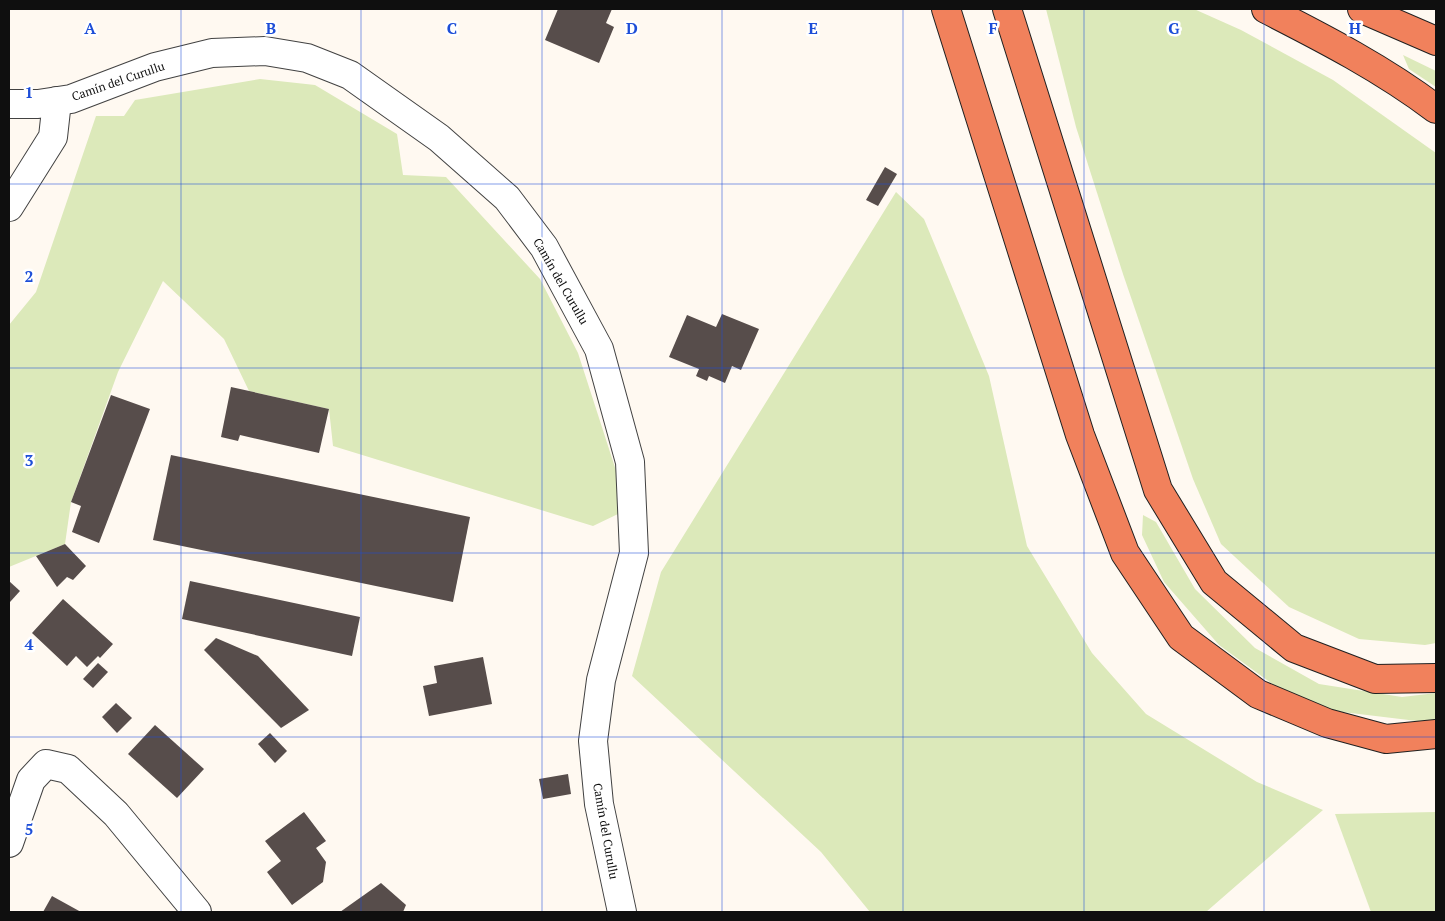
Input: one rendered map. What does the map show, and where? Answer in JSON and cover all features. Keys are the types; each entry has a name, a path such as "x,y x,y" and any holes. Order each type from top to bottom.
{"highway":[{"path":"946,9 1080,435 1125,553 1181,637 1258,694 1327,723 1386,739 1436,734"},
{"path":"1007,9 1158,490 1214,582 1294,648 1375,679 1436,678"},
{"path":"1266,9 1334,43 1404,85 1436,109"},
{"path":"1362,9 1436,41"}],"street":[{"name":"Camín del Curullu","path":"9,104 38,104 71,99 155,67 212,53 265,51 307,58 350,75 439,138 507,198 544,247 599,349 630,462 634,554 601,680 593,741 599,804 622,912"},
{"path":"9,207 53,137 57,101"},
{"path":"9,843 31,780 46,764 68,769 116,814 196,912"}],"green space":[{"path":"1046,9 1194,9 1241,30 1333,80 1436,153 1436,643 1425,645 1359,639 1289,607 1221,544 1193,479 1123,274 1076,127"},
{"path":"1403,55 1436,71 1436,87 1409,69"},
{"path":"260,79 315,85 397,134 403,175 446,177 540,279 578,353 620,483 618,514 593,526 333,446 329,409 249,391 224,339 163,281 118,372 71,502 65,544 9,567 9,325 36,292 96,116 124,116 135,100"},
{"path":"896,192 924,219 989,376 1027,546 1092,653 1146,714 1257,782 1323,810 1206,912 870,912 821,852 632,676 661,572"},
{"path":"1143,515 1156,522 1195,589 1255,648 1319,684 1402,697 1436,693 1436,720 1417,721 1334,711 1278,688 1219,645 1164,582 1142,535"},
{"path":"1436,812 1436,912 1371,912 1335,814"}],"building":[{"path":"558,9 612,9 606,23 614,27 599,63 545,40"},
{"path":"885,167 897,174 878,206 866,200"},
{"path":"722,314 759,329 741,370 732,366 725,383 709,376 707,381 696,376 699,369 669,357 687,315 716,327"},
{"path":"231,387 329,409 319,453 240,435 238,441 221,437"},
{"path":"111,395 150,409 99,543 72,532 81,506 71,502"},
{"path":"171,455 470,517 453,602 153,540"},
{"path":"65,544 86,566 73,580 67,577 57,587 36,556"},
{"path":"9,581 20,591 10,602 9,601"},
{"path":"190,581 360,617 352,656 182,619"},
{"path":"63,599 113,644 100,658 98,656 87,667 76,656 67,666 32,633"},
{"path":"216,638 258,656 309,710 281,728 204,650"},
{"path":"483,657 492,704 429,716 423,686 437,683 434,666"},
{"path":"98,663 108,672 93,688 83,679"},
{"path":"116,703 132,718 117,733 102,717"},
{"path":"155,725 204,769 177,798 128,754"},
{"path":"270,733 287,751 275,763 258,744"},
{"path":"568,774 571,794 543,799 539,779"},
{"path":"304,812 326,841 316,848 326,862 323,882 292,905 267,872 281,861 265,841"},
{"path":"381,883 406,905 403,912 340,912"},
{"path":"52,896 81,912 43,912"}]}
